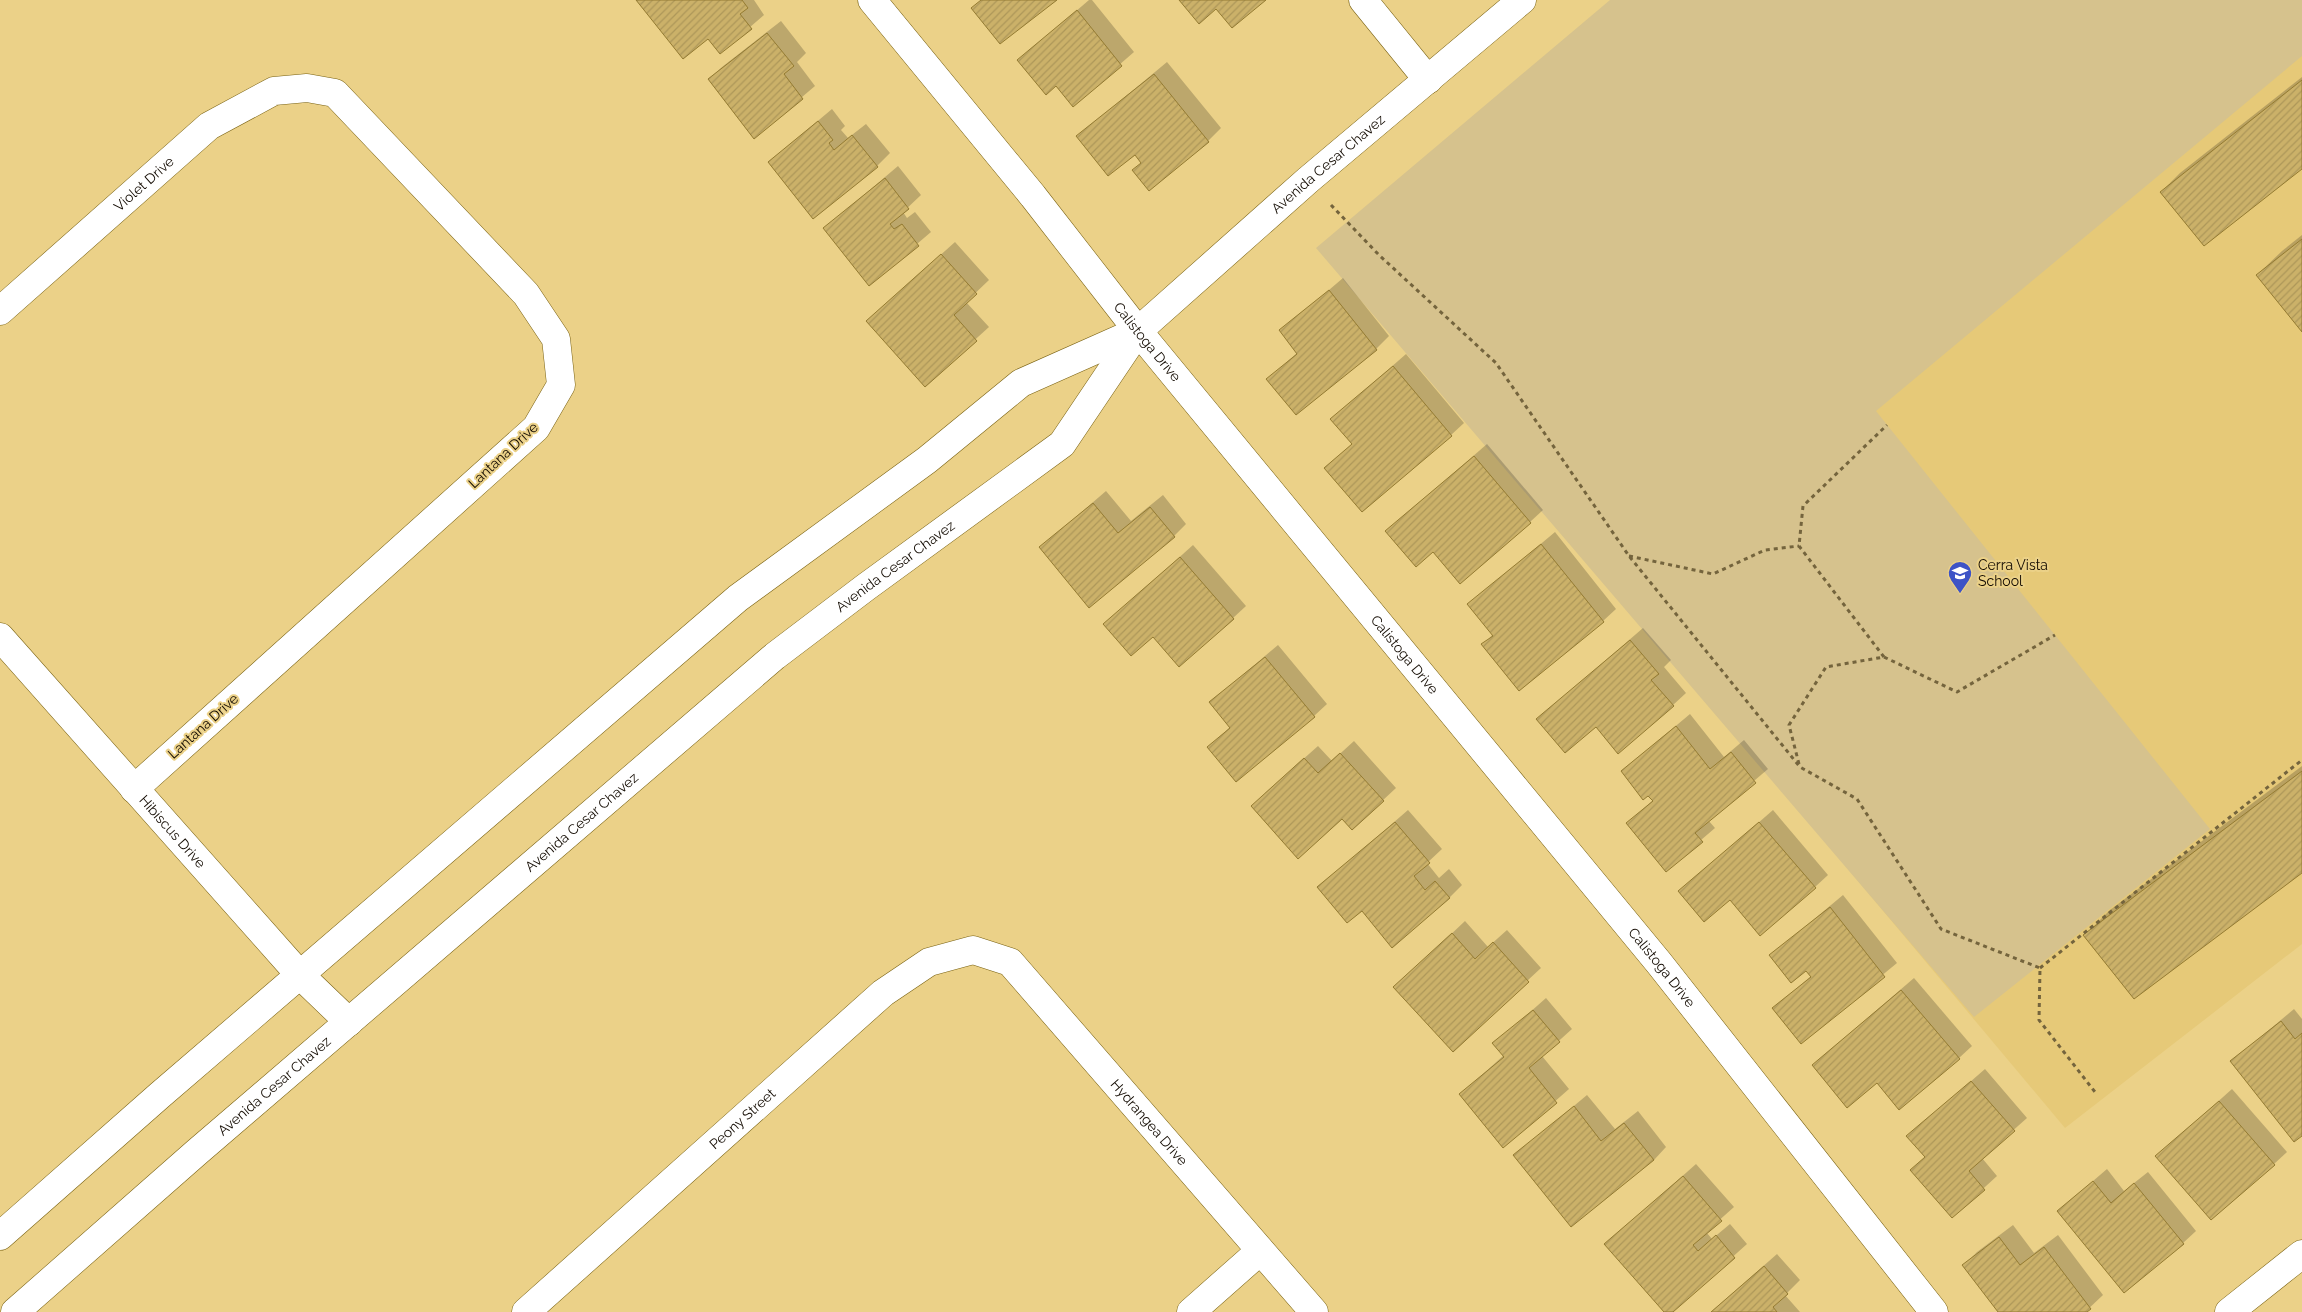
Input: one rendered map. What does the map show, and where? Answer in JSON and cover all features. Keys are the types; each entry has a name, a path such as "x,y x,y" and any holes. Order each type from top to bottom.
{"street":[{"name":"Calistoga Drive","path":"872,0 1032,196 1138,332 1659,963 1934,1312"},
{"path":"1363,0 1428,80"},
{"name":"Avenida Cesar Chavez","path":"15,1312 775,656 866,586 1062,444 1138,332 1308,180 1522,0"},
{"name":"Violet Drive","path":"0,312 209,126 274,91 307,88"},
{"name":"Lantana Drive","path":"134,789 536,428 561,385 556,339 526,294 335,93 307,88"},
{"name":"Avenida Cesar Chavez","path":"0,1236 738,598 927,460 1021,383 1138,332"},
{"name":"Hibiscus Drive","path":"0,637 300,975 349,1022"},
{"name":"Hydrangea Drive","path":"973,950 1010,962 1314,1312"},
{"name":"Peony Street","path":"526,1312 884,993 929,962 973,950"},
{"path":"1191,1312 1260,1251"},
{"path":"2229,1312 2302,1254"}],"path":[{"path":"1308,180 1379,255 1496,364 1629,556 1800,767 1857,799 1941,929 2040,968"},
{"path":"1887,425 1803,506 1798,546 1884,657 1957,692 2055,635"},
{"path":"1629,556 1713,574 1765,550 1798,546"},
{"path":"1800,767 1789,725 1826,667 1884,657"},
{"path":"2040,968 2302,760"},
{"path":"2040,968 2039,1020 2095,1092"}],"shaded area":[{"name":"Cerra Vista School","path":"1610,0 2302,0 2302,56 1876,411 2210,829 1974,1017 1316,248"},
{"name":"Cerra Vista School","path":"2302,0 2302,944 2065,1128 1325,245"}],"building":[{"path":"636,0 742,0 748,8 740,14 752,29 720,54 708,39 683,59"},
{"path":"981,0 1057,0 1000,44 971,8"},
{"path":"1179,0 1266,0 1232,28 1216,9 1199,24"},
{"path":"1077,10 1122,66 1073,107 1056,86 1046,95 1017,60"},
{"path":"767,33 794,66 784,74 803,99 754,139 708,79"},
{"path":"1154,74 1209,142 1149,191 1132,170 1141,163 1135,155 1108,176 1076,136"},
{"path":"2302,80 2302,169 2204,246 2160,192"},
{"path":"818,121 833,140 829,143 834,150 852,135 878,167 813,219 768,162"},
{"path":"885,178 909,209 890,224 894,229 902,224 919,246 869,286 823,228"},
{"path":"2302,239 2302,332 2256,275"},
{"path":"941,254 977,294 954,315 977,341 925,387 866,321"},
{"path":"1329,290 1377,350 1296,415 1266,379 1297,354 1279,330"},
{"path":"1393,366 1452,436 1362,512 1324,468 1352,444 1330,419"},
{"path":"1474,456 1531,523 1460,584 1433,552 1416,567 1385,531"},
{"path":"1093,503 1118,533 1150,507 1175,537 1089,608 1039,547"},
{"path":"1541,544 1604,622 1519,691 1481,644 1493,636 1467,604"},
{"path":"1180,557 1234,619 1179,667 1153,637 1131,656 1103,624"},
{"path":"1630,640 1659,674 1651,680 1674,706 1618,754 1596,727 1565,753 1536,719"},
{"path":"1265,657 1315,717 1236,782 1207,747 1230,728 1209,702"},
{"path":"1676,726 1710,769 1731,752 1756,783 1695,833 1703,842 1666,872 1626,823 1653,801 1648,796 1643,800 1621,771"},
{"path":"1340,753 1384,801 1352,830 1342,819 1298,859 1251,806 1304,758 1318,773"},
{"path":"2302,771 2302,873 2134,999 2083,935"},
{"path":"1395,822 1430,863 1414,876 1425,890 1435,881 1450,898 1392,948 1362,911 1347,923 1317,887"},
{"path":"1759,822 1816,888 1760,936 1730,900 1704,922 1678,891"},
{"path":"1830,907 1885,977 1801,1044 1772,1008 1811,977 1806,971 1791,983 1769,955"},
{"path":"1452,933 1475,959 1493,942 1529,982 1453,1052 1393,987"},
{"path":"1901,990 1960,1059 1899,1110 1877,1083 1847,1108 1812,1065"},
{"path":"1533,1010 1560,1042 1529,1068 1557,1103 1503,1148 1459,1094 1504,1057 1492,1043"},
{"path":"2281,1021 2295,1039 2302,1033 2302,1136 2294,1142 2230,1061"},
{"path":"1971,1081 2015,1131 1969,1171 1985,1190 1952,1218 1910,1170 1925,1157 1906,1136"},
{"path":"2219,1101 2275,1165 2211,1220 2155,1156"},
{"path":"1574,1106 1601,1141 1624,1123 1654,1160 1571,1227 1513,1155"},
{"path":"1683,1176 1722,1221 1693,1245 1698,1251 1716,1235 1735,1258 1673,1312 1664,1312 1604,1244"},
{"path":"2093,1181 2111,1203 2134,1183 2184,1244 2124,1293 2057,1211"},
{"path":"1999,1237 2020,1265 2044,1247 2091,1309 2087,1312 1998,1312 1962,1265"},
{"path":"1764,1266 1788,1294 1773,1307 1777,1312 1711,1312"}],"place":[{"name":"Cerra Vista School","path":"1960,594"}]}
